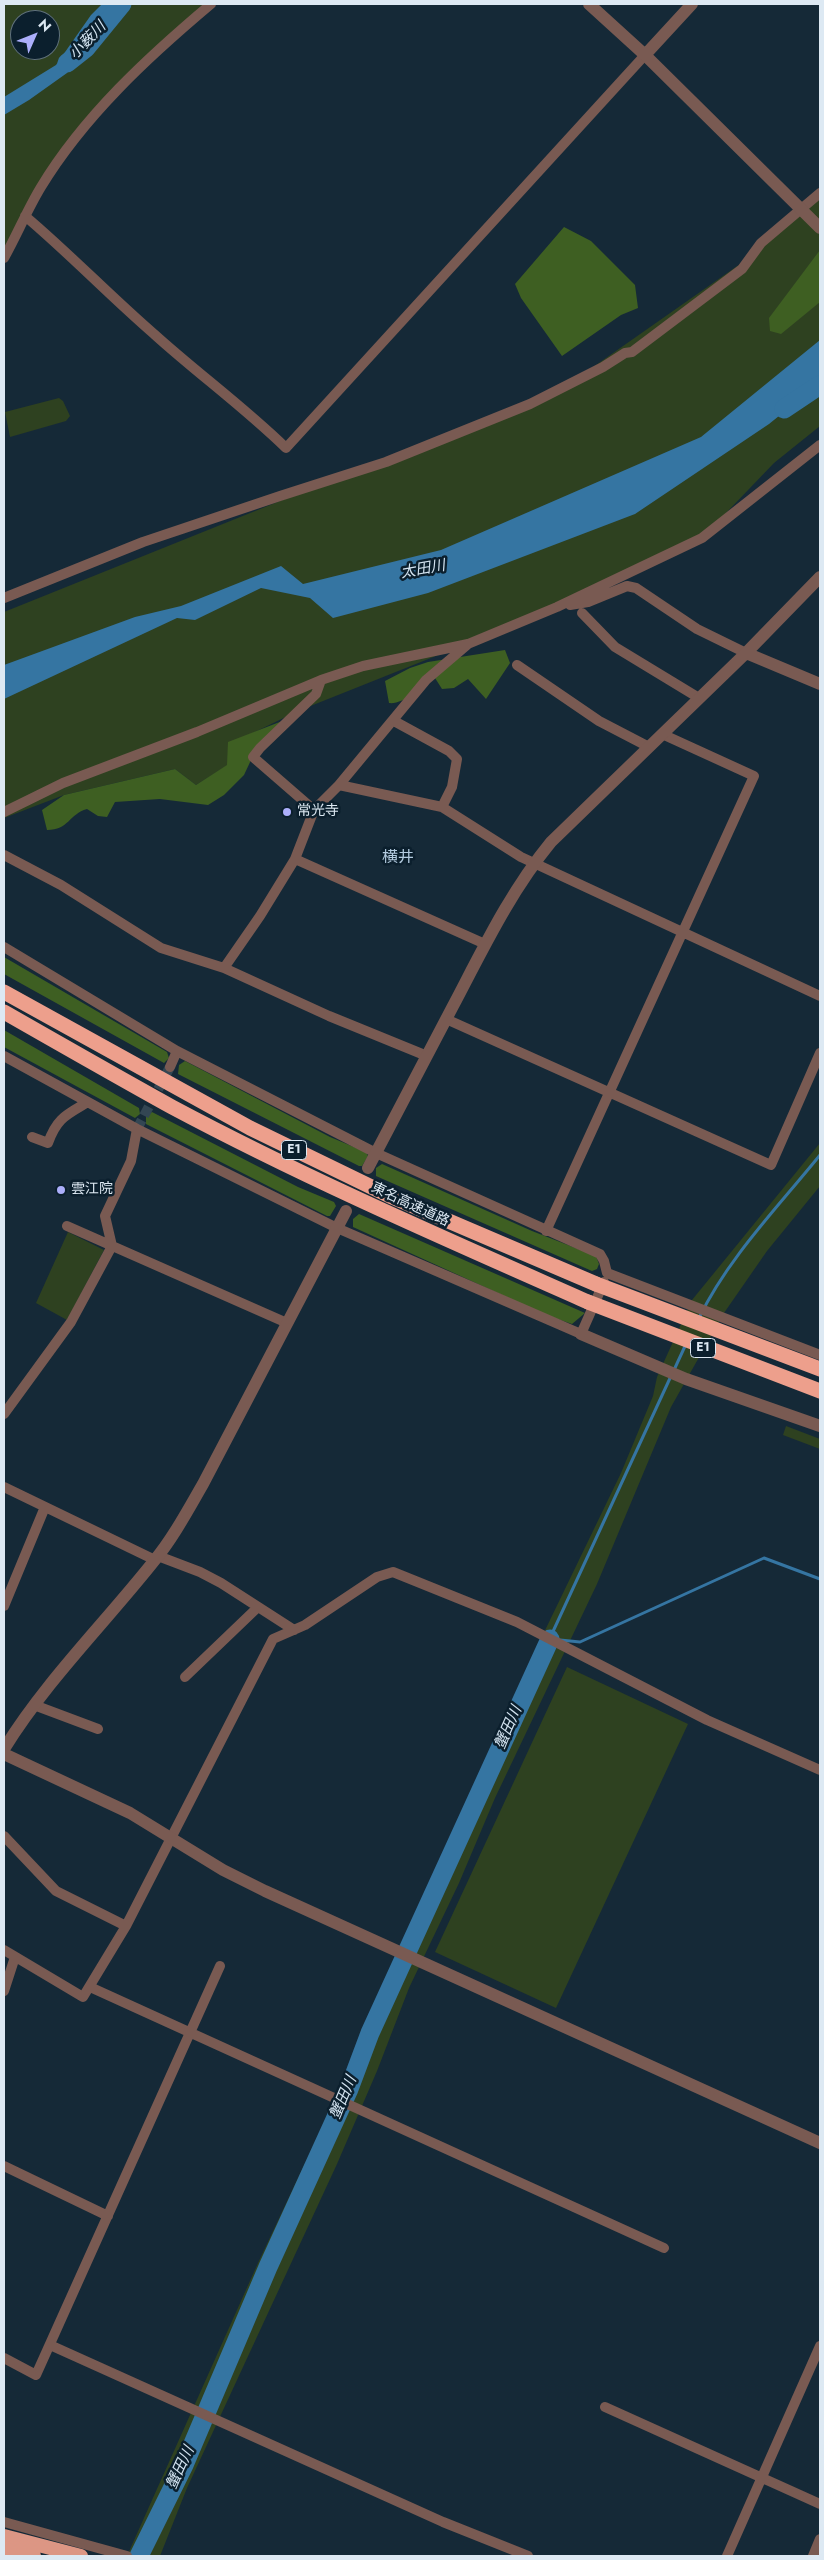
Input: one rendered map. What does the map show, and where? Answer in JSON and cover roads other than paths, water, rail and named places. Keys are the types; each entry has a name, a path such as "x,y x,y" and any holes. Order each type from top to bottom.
{"highway":[{"name":"東名高速道路","path":"4,992 250,1128 390,1196 596,1284 820,1369"},
{"name":"東名高速道路","path":"4,1012 173,1107 383,1211 588,1302 820,1391"},
{"path":"4,2536 81,2556"},
{"path":"4,2549 34,2556"}],"street":[{"path":"4,258 42,187 73,141 115,92 165,43 211,4"},
{"path":"589,4 645,55 816,224"},
{"path":"26,216 70,254 154,335 260,423 286,448 692,4"},
{"path":"4,598 143,542 386,462 530,404 603,367 625,353 632,352 742,269 761,243 820,193"},
{"path":"4,812 63,783 197,732 321,680 363,666 468,644 556,607 702,538 820,445"},
{"path":"368,1168 485,944 513,894 534,863 551,842 746,653 820,577"},
{"path":"556,607 588,602 627,586 636,588 696,629 746,653 820,684"},
{"path":"582,613 615,647 699,698"},
{"path":"224,968 260,916 296,858 314,810 339,785 394,721 426,680 468,644"},
{"path":"517,665 599,721 649,747"},
{"path":"314,810 253,757 316,694 321,680"},
{"path":"394,721 449,750 456,758 452,787 442,807"},
{"path":"546,1232 754,776 662,734"},
{"path":"339,785 442,807 534,863 820,996"},
{"path":"4,854 62,885 161,948 224,968 329,1016 427,1056"},
{"path":"296,858 485,944"},
{"path":"4,947 178,1051 376,1153 546,1232 600,1254 607,1273 581,1334"},
{"path":"446,1019 771,1165 820,1053"},
{"path":"170,1067 178,1051"},
{"path":"4,1056 137,1129 337,1228 686,1379 820,1426"},
{"path":"32,1137 48,1143 54,1127 62,1118 88,1102"},
{"path":"4,1414 71,1322 112,1246 105,1216 131,1161 137,1129"},
{"path":"4,1749 34,1705 156,1558 203,1484 346,1211"},
{"path":"66,1226 287,1323"},
{"path":"607,1273 714,1316 820,1355"},
{"path":"4,1487 156,1558 200,1572 294,1630"},
{"path":"4,1606 45,1507"},
{"path":"4,1950 83,1997 126,1926 273,1639 305,1625 377,1577 393,1572 516,1622 707,1720 820,1770"},
{"path":"185,1676 257,1608"},
{"path":"34,1705 98,1729"},
{"path":"4,1754 130,1813 171,1839 266,1891 820,2143"},
{"path":"4,1836 56,1891 126,1926"},
{"path":"4,1991 15,1957"},
{"path":"4,2358 36,2375 189,2031 220,1966"},
{"path":"90,1987 316,2090 378,2116 664,2248"},
{"path":"4,2166 108,2216"},
{"path":"50,2345 442,2522 528,2556"},
{"path":"727,2556 820,2346"},
{"path":"605,2407 820,2504"},
{"path":"4,2522 125,2556"},
{"path":"813,2556 820,2539"}],"water":[{"path":"102,4 121,4 67,73 4,115 4,97 56,65 91,15"},
{"path":"820,340 820,383 769,424 635,514 428,593 333,618 310,598 261,588 195,620 177,618 4,699 4,665 135,617 181,606 281,566 303,584 441,550 701,437"}],"waterway":[{"name":"小薮川","path":"67,63 86,48 122,4"},
{"name":"太田川","path":"784,409 820,385"},
{"path":"699,1318 724,1275 739,1254 820,1155"},
{"path":"674,1370 686,1344"},
{"path":"550,1638 671,1376"},
{"path":"560,1640 580,1642 764,1558 820,1579"},
{"name":"蟹田川","path":"139,2556 184,2465 268,2267 349,2089 370,2033 550,1639"}],"tunnel":[{"path":"137,1129 170,1067"}],"place":[{"name":"常光寺","path":"287,812"},
{"name":"雲江院","path":"61,1190"}],"district":[{"name":"横井","path":"398,858"}]}
